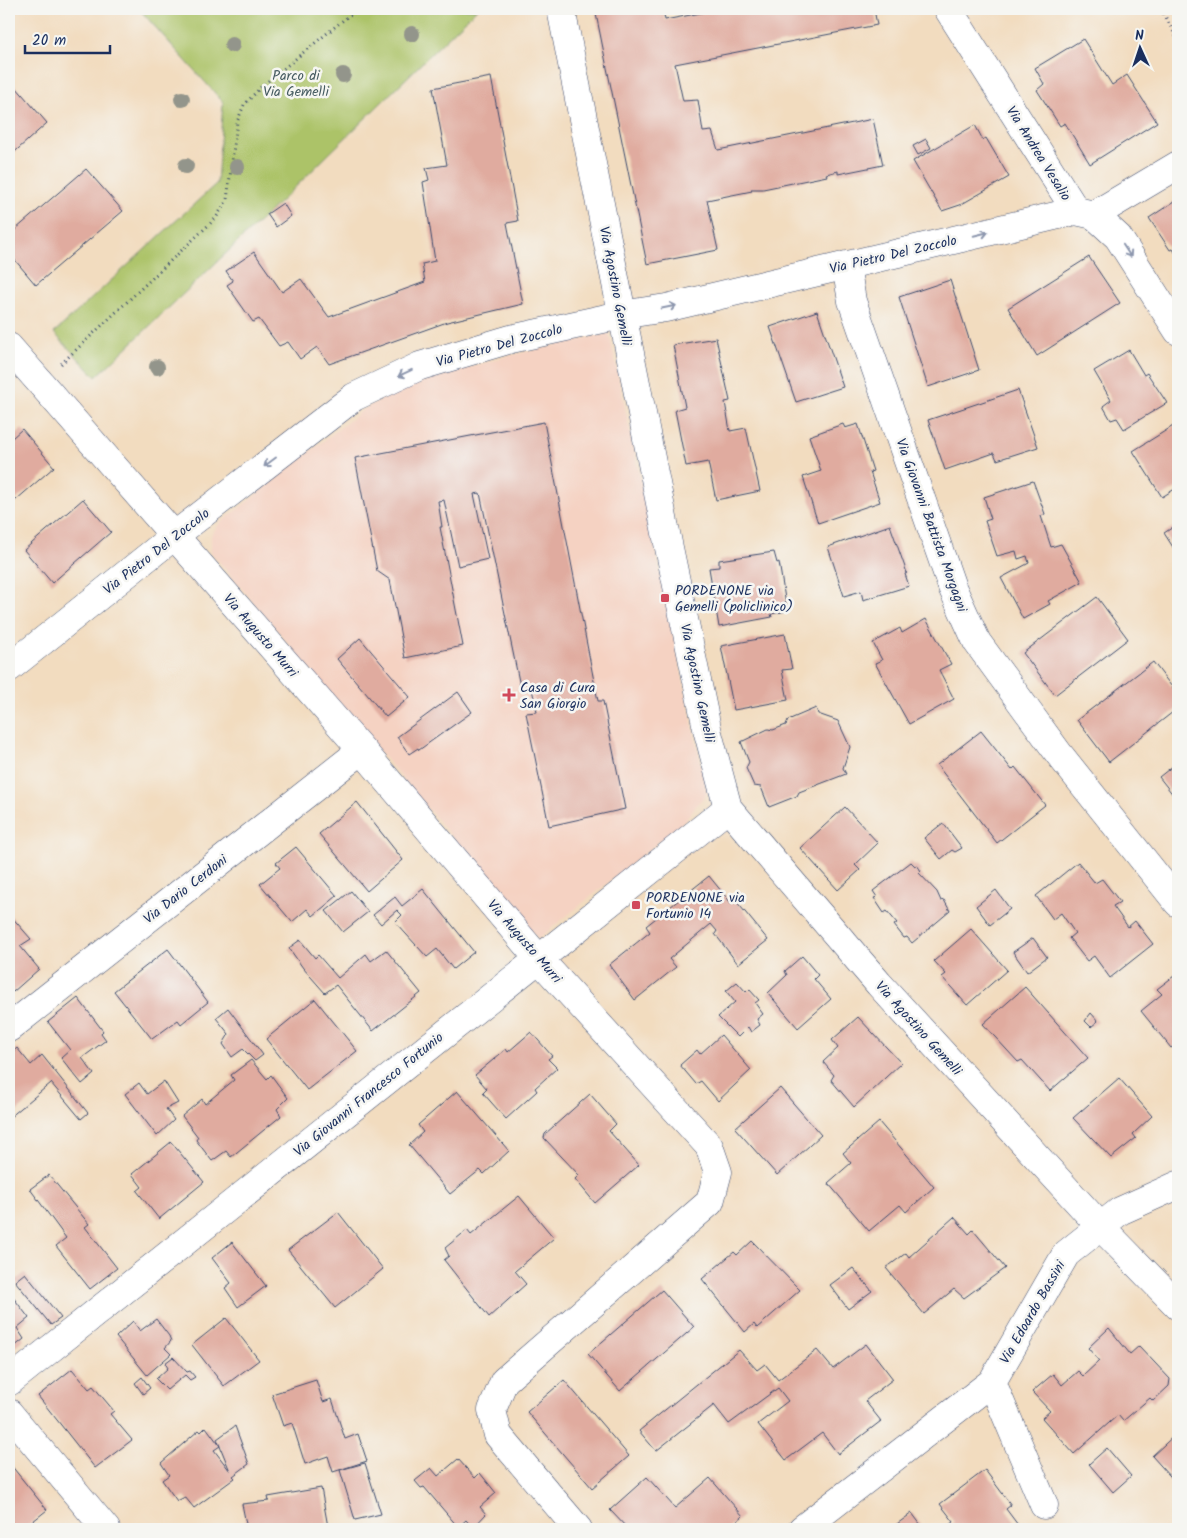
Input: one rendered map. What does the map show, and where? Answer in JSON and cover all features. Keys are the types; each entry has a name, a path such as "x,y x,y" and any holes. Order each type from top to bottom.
{"street":[{"name":"Via Agostino Gemelli","path":"561,9 621,315 708,733 728,808 880,984 1100,1226 1178,1306"},
{"name":"Via Andrea Vesalio","path":"948,9 1085,213 1118,237 1178,331"},
{"name":"Via Pietro Del Zoccolo","path":"9,668 174,536 354,397 420,366 511,339 621,315 666,308 846,265 1085,213 1178,165"},
{"name":"Via Giovanni Battista Morgagni","path":"846,265 852,301 952,587 977,642 1059,754 1178,903"},
{"name":"Via Augusto Murri","path":"9,347 362,750 538,958 709,1146 718,1172 710,1202 504,1382 492,1410 498,1435 578,1529"},
{"name":"Via Dario Cerdoni","path":"9,1028 362,750"},
{"name":"Via Giovanni Francesco Fortunio","path":"9,1382 728,808"},
{"name":"Via Edoardo Bassini","path":"802,1529 992,1382 1066,1254 1120,1211 1178,1186"},
{"path":"992,1382 1044,1505"},
{"path":"9,1413 106,1529"}],"path":[{"path":"41,384 216,218 227,200 237,122 244,105 262,86 357,9"},
{"path":"1160,9 1178,40"}],"shaded area":[{"name":"Casa di Cura San Giorgio","path":"609,333 707,793 682,823 538,939 211,552 211,535 219,524 365,408 409,386 504,357"}],"green space":[{"name":"Parco di Via Gemelli","path":"139,9 477,9 281,201 96,377 54,333 217,183 223,102"}],"building":[{"path":"595,9 663,9 665,20 721,9 874,9 877,25 675,64 683,101 698,100 703,132 712,131 718,150 873,119 883,165 838,174 838,171 826,174 827,176 763,189 751,189 752,191 707,200 718,250 647,264"},
{"path":"1083,39 1112,85 1127,75 1157,122 1090,164 1065,123 1060,126 1037,90 1044,84 1035,68"},
{"path":"491,77 518,221 507,223 523,304 447,322 329,364 317,347 300,359 288,342 279,346 259,319 253,322 227,285 233,281 226,271 254,252 282,292 301,279 329,317 425,282 422,264 435,261 423,182 429,180 426,168 447,165 433,88"},
{"path":"9,79 47,123 9,157"},
{"path":"975,125 983,140 986,138 1009,177 960,205 942,211 913,161"},
{"path":"926,139 931,148 918,155 913,146"},
{"path":"86,169 123,211 36,285 9,253 9,235"},
{"path":"1178,199 1178,257 1173,249 1170,250 1149,218"},
{"path":"283,203 291,216 276,227 267,214"},
{"path":"1089,257 1120,303 1037,356 1008,308"},
{"path":"950,280 979,370 928,387 899,297"},
{"path":"817,311 843,387 796,402 770,327"},
{"path":"716,338 730,401 725,402 730,431 746,428 760,491 716,500 708,462 686,466 675,410 685,407 673,345"},
{"path":"1129,350 1144,375 1147,373 1167,403 1124,429 1117,418 1111,420 1103,406 1111,400 1094,371"},
{"path":"1018,390 1038,447 997,460 994,453 945,470 928,420"},
{"path":"544,422 598,701 603,701 625,809 549,826 526,713 537,712 532,689 521,691 480,493 474,494 488,559 458,566 444,500 438,501 442,527 440,527 463,646 405,658 390,580 377,571 355,458"},
{"path":"1178,423 1178,487 1162,497 1133,451"},
{"path":"843,424 845,428 858,424 873,471 870,472 880,502 818,523 803,477 821,471 809,436"},
{"path":"22,429 54,467 9,506 9,434 12,438"},
{"path":"1033,481 1045,514 1041,516 1051,547 1061,544 1082,582 1048,601 1050,604 1023,619 1001,578 1029,563 1027,556 1018,559 1016,551 997,556 985,521 991,519 984,497"},
{"path":"83,499 111,532 52,583 24,550"},
{"path":"1178,524 1178,555 1164,533"},
{"path":"890,525 907,573 905,574 909,586 863,600 861,591 844,596 828,547"},
{"path":"774,552 777,563 779,562 787,611 771,614 772,617 719,627 709,568 719,567 719,560"},
{"path":"1097,597 1128,639 1055,695 1023,653"},
{"path":"926,619 951,664 939,670 954,699 909,724 875,663 882,660 873,643 900,628 902,633"},
{"path":"785,634 792,669 782,670 788,700 734,710 721,646"},
{"path":"360,638 410,697 386,717 337,659"},
{"path":"1153,662 1178,695 1178,708 1109,762 1077,720"},
{"path":"458,692 472,712 419,750 418,748 409,754 397,737"},
{"path":"816,708 818,714 838,721 850,747 843,768 846,774 799,792 797,796 769,807 761,787 754,786 746,768 749,762 741,742 768,729 773,730 786,725 788,720"},
{"path":"981,731 1012,770 1015,767 1045,805 997,843 937,765"},
{"path":"1178,762 1178,801 1159,777"},
{"path":"357,802 403,860 367,891 319,834"},
{"path":"845,807 878,843 855,865 860,870 838,890 800,848"},
{"path":"943,823 962,848 955,852 952,850 941,859 924,838"},
{"path":"296,847 337,896 313,916 307,909 292,922 260,884 280,868 276,863"},
{"path":"911,862 915,866 917,865 921,871 919,873 937,892 941,901 944,900 950,911 912,943 907,937 904,938 894,925 897,923 887,911 884,913 874,898 877,897 873,891"},
{"path":"1078,862 1095,883 1102,879 1120,902 1113,906 1128,927 1135,921 1153,944 1110,978 1094,956 1087,961 1069,938 1075,933 1061,913 1053,919 1036,896"},
{"path":"709,876 731,903 736,901 768,940 738,964 715,934 717,931 711,924 669,959 676,967 635,1000 609,965 650,932 646,926"},
{"path":"423,889 474,952 453,969 437,949 427,957 395,922 402,915 397,910 381,924 373,915 395,897 402,906"},
{"path":"996,890 1010,909 990,925 976,906"},
{"path":"351,891 368,912 343,932 326,911"},
{"path":"10,915 31,939 20,946 39,969 13,992 9,987"},
{"path":"971,929 1007,970 967,1005 942,977 946,974 934,961"},
{"path":"1033,938 1047,957 1027,972 1013,952"},
{"path":"300,940 315,958 318,955 338,978 366,954 371,961 386,950 421,993 373,1031 336,985 325,993 303,968 289,948"},
{"path":"168,949 208,1002 181,1024 178,1020 152,1039 114,991"},
{"path":"802,956 818,975 814,979 831,999 798,1028 768,993 787,975 785,971"},
{"path":"1178,973 1178,1043 1171,1048 1141,1011 1162,994 1157,989"},
{"path":"737,982 746,992 749,989 759,1000 755,1003 763,1014 757,1019 760,1025 751,1032 748,1027 738,1037 718,1017 735,1002 726,991"},
{"path":"1025,987 1088,1058 1050,1091 1022,1060 1018,1062 983,1024"},
{"path":"78,998 103,1031 101,1033 106,1040 82,1058 94,1074 82,1084 61,1058 70,1050 48,1022"},
{"path":"315,999 357,1051 307,1090 266,1039"},
{"path":"228,1008 263,1055 255,1061 243,1049 232,1057 223,1044 229,1034 216,1018"},
{"path":"1091,1013 1098,1021 1091,1027 1085,1021"},
{"path":"858,1017 901,1063 854,1107 831,1080 834,1075 823,1062 838,1048 832,1040"},
{"path":"531,1032 552,1056 548,1059 557,1068 535,1088 537,1091 506,1119 483,1093 487,1089 475,1075 506,1049 508,1052"},
{"path":"721,1035 751,1070 718,1101 701,1081 696,1084 680,1065 697,1050 700,1054"},
{"path":"17,1048 31,1065 42,1055 88,1113 81,1119 51,1083 9,1118 9,1055"},
{"path":"251,1060 267,1079 271,1075 288,1098 277,1109 281,1116 231,1157 226,1151 212,1161 196,1140 198,1137 182,1116 202,1099 205,1104 234,1080 231,1075"},
{"path":"1119,1078 1152,1116 1133,1134 1136,1138 1111,1158 1073,1118"},
{"path":"164,1081 178,1103 166,1109 174,1120 157,1136 125,1094 139,1083 147,1094"},
{"path":"780,1088 821,1135 777,1175 735,1128"},
{"path":"457,1091 509,1151 484,1174 480,1170 450,1194 409,1145 423,1132 418,1125"},
{"path":"590,1094 616,1124 609,1131 639,1165 595,1203 575,1179 579,1175 544,1138 545,1134"},
{"path":"879,1122 934,1187 906,1212 900,1205 869,1231 828,1183 851,1163 843,1153"},
{"path":"171,1142 204,1182 159,1219 137,1191 142,1187 132,1174"},
{"path":"49,1175 89,1224 85,1227 117,1268 90,1289 56,1246 66,1238 30,1189"},
{"path":"519,1196 554,1238 515,1271 526,1284 489,1317 444,1260 449,1256 445,1248 467,1230 471,1235"},
{"path":"338,1212 383,1269 335,1308 288,1250"},
{"path":"954,1217 969,1234 973,1230 1005,1268 964,1298 954,1289 924,1314 886,1268 906,1253 909,1257"},
{"path":"752,1241 800,1290 757,1328 754,1324 745,1332 702,1279 734,1252 737,1255"},
{"path":"232,1242 266,1286 238,1307 225,1288 231,1283 212,1258"},
{"path":"853,1268 872,1291 848,1309 830,1285"},
{"path":"25,1273 61,1318 51,1325 15,1281"},
{"path":"662,1290 694,1327 620,1391 588,1354"},
{"path":"9,1292 29,1318 17,1328 24,1339 9,1351"},
{"path":"226,1318 259,1360 224,1386 192,1345"},
{"path":"156,1319 169,1336 171,1341 165,1348 171,1354 147,1375 116,1337 133,1321 140,1331"},
{"path":"1109,1328 1130,1354 1139,1346 1170,1379 1169,1386 1153,1401 1150,1398 1123,1421 1118,1415 1074,1454 1042,1418 1050,1411 1032,1392 1053,1374 1062,1385 1078,1371 1083,1376 1099,1361 1088,1348"},
{"path":"866,1344 893,1379 865,1401 881,1421 838,1454 822,1433 786,1460 758,1424 788,1401 778,1388 729,1424 714,1405 656,1451 639,1431 739,1350 757,1370 765,1364 778,1380 817,1350 833,1369"},
{"path":"173,1357 187,1372 190,1371 195,1377 190,1380 185,1375 167,1390 156,1379 168,1368 165,1363"},
{"path":"72,1369 89,1389 93,1386 114,1411 110,1414 132,1440 95,1468 38,1396"},
{"path":"142,1377 150,1388 143,1394 135,1383"},
{"path":"316,1380 323,1402 332,1399 345,1439 358,1434 367,1461 333,1472 328,1456 305,1464 292,1423 283,1426 272,1394"},
{"path":"564,1380 629,1456 592,1488 527,1412"},
{"path":"235,1426 249,1464 233,1476 235,1478 194,1508 185,1497 177,1501 162,1480 169,1475 161,1463 199,1430 201,1432 206,1427 220,1446 217,1439","holes":["220,1446 230,1471 214,1450"]},
{"path":"1178,1432 1178,1485 1152,1456"},
{"path":"1107,1448 1131,1476 1113,1492 1089,1464"},
{"path":"9,1457 12,1462 10,1464 47,1510 23,1529 9,1529"},
{"path":"458,1459 475,1478 480,1473 496,1493 480,1507 486,1514 473,1528 466,1520 458,1527 424,1487 421,1488 415,1481 431,1468 438,1476"},
{"path":"365,1463 381,1514 355,1520 340,1470"},
{"path":"985,1470 1011,1505 1006,1509 1021,1529 954,1529 950,1525 954,1522 940,1504"},
{"path":"647,1477 675,1508 710,1478 743,1516 728,1529 628,1529 610,1510"},
{"path":"321,1488 328,1527 316,1529 247,1529 242,1504 269,1501 268,1497"},
{"path":"912,1513 924,1529 890,1529"}],"place":[{"name":"PORDENONE via Gemelli (policlinico)","path":"665,598"},
{"name":"Casa di Cura San Giorgio","path":"509,695"},
{"name":"PORDENONE via Fortunio 14","path":"636,905"}]}
